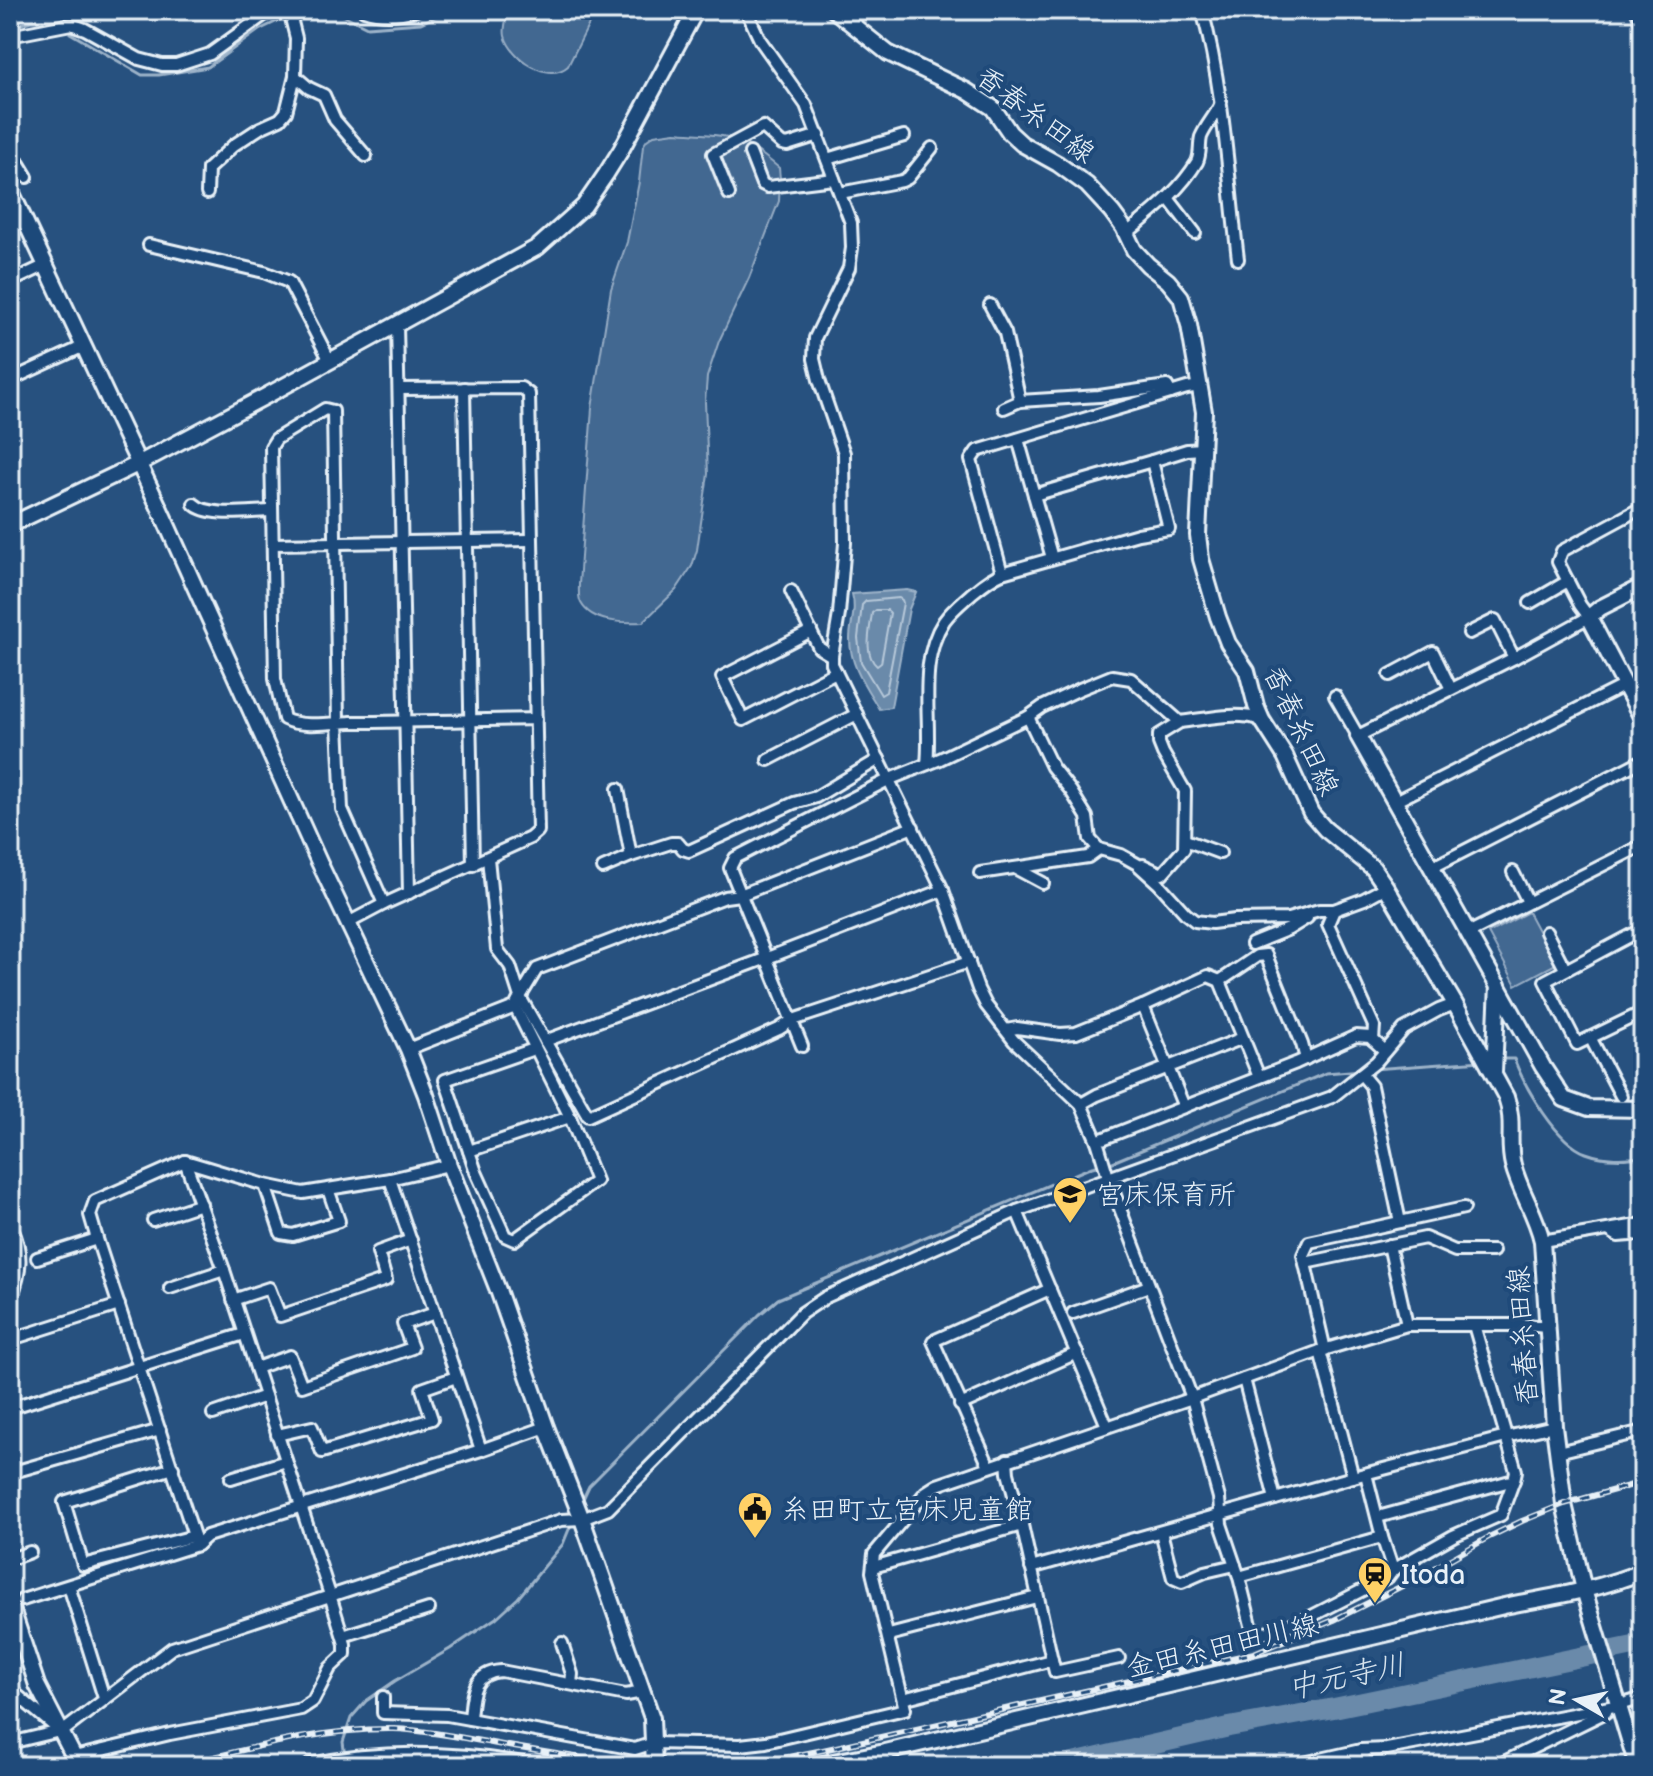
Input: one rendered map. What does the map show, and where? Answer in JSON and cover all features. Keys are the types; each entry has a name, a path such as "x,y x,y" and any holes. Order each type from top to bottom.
{"street":[{"path":"10,36 71,24 139,59 176,65 210,54 271,10"},
{"path":"207,193 208,169 234,145 280,119 286,112 295,76 296,38 289,10"},
{"path":"364,10 376,14 402,14 416,10"},
{"path":"10,525 138,464 538,247 584,206 621,150 696,10"},
{"path":"746,10 760,40 806,105 851,223 849,268 815,338 814,359 844,453 845,543 832,664 943,890 986,1005 1014,1041 1081,1104 1192,1398 1219,1498 1221,1524 1239,1577 1254,1637 1306,1619 1388,1577 1393,1570 1453,1536 1501,1515 1516,1471 1474,1325"},
{"name":"香春糸田線","path":"834,10 888,53 967,91 993,108 1010,133 1022,144 1087,185 1112,212 1134,250 1181,297 1204,412 1198,535 1201,559 1228,643 1247,671 1262,720 1285,756 1311,813 1325,829 1373,868 1386,887 1455,1004 1512,1112 1512,1160 1542,1241 1554,1426 1564,1504 1586,1596 1637,1766"},
{"path":"1202,10 1220,105 1238,259"},
{"path":"1639,10 1643,22"},
{"path":"295,76 324,95 335,120 366,156"},
{"path":"1126,234 1168,198 1199,159 1200,140 1220,105"},
{"path":"729,194 713,154 763,127 787,145 819,135"},
{"path":"827,159 904,136"},
{"path":"840,193 902,181 908,178 932,148"},
{"path":"10,149 27,177"},
{"path":"750,153 762,184 768,187 834,179"},
{"path":"10,189 408,1049 582,1519 652,1718 654,1766"},
{"path":"1168,198 1195,233"},
{"path":"149,245 264,272 289,282 330,361"},
{"path":"10,282 46,265"},
{"path":"990,305 1005,333 1020,401"},
{"path":"397,324 409,893"},
{"path":"10,379 82,347"},
{"path":"1004,408 1020,401 1099,396 1167,386 1171,393"},
{"path":"1002,573 971,460 977,451 1201,386"},
{"path":"464,388 473,865"},
{"path":"348,923 530,838 538,831 529,394 521,388 400,389"},
{"path":"384,904 342,809 338,723 333,411 325,409 276,439 271,447 275,679 284,719 293,724 338,723 405,722 471,720 536,719"},
{"path":"1018,439 1052,558"},
{"path":"1034,495 1187,450 1203,449"},
{"path":"927,764 929,671 934,641 945,620 994,576 1138,534 1169,529 1152,461"},
{"path":"194,504 199,509 212,512 272,511"},
{"path":"1643,507 1562,551 1558,562 1643,720"},
{"path":"273,544 531,540"},
{"path":"1530,603 1568,581"},
{"path":"1358,736 1514,658 1643,586"},
{"path":"791,591 819,648 832,656"},
{"path":"1469,633 1495,620 1514,658"},
{"path":"811,631 722,677 743,720 836,672"},
{"path":"1390,675 1433,652 1451,689"},
{"path":"802,1046 730,868 735,858 890,779 1112,676 1131,679 1180,722"},
{"path":"1394,802 1625,685"},
{"path":"1335,696 1543,1067 1564,1099 1589,1108 1643,1109"},
{"path":"768,760 857,714"},
{"path":"1137,864 1162,874 1184,849 1185,791 1163,753 1159,735 1180,722 1227,716 1252,716 1262,720"},
{"path":"1028,717 1052,767 1087,817 1090,839 1099,849 1121,855 1137,864 1195,921 1288,919 1319,910 1334,910 1386,887"},
{"path":"603,868 671,843 678,843 689,851 794,803 816,797 879,759"},
{"path":"1431,868 1643,760"},
{"path":"618,789 631,856"},
{"path":"408,1049 517,1002 537,969 725,897 740,895 913,827"},
{"path":"1185,840 1220,853"},
{"path":"1468,933 1643,845"},
{"path":"980,873 1088,857 1099,849"},
{"path":"488,858 497,949 510,966 517,1002 534,1049 570,1117 596,1181 514,1240 505,1236 476,1172 445,1080 534,1049"},
{"path":"1015,868 1043,883"},
{"path":"1513,872 1528,902"},
{"path":"545,1041 943,890"},
{"path":"1252,944 1289,929 1319,910"},
{"path":"1334,910 1328,924 1374,1026 1373,1040"},
{"path":"1643,929 1545,981 1577,1044 1643,1012"},
{"path":"1546,932 1565,969"},
{"path":"1220,981 1257,956 1266,955 1306,1059"},
{"path":"517,1002 545,1041 588,1116 793,1020 969,962"},
{"path":"1006,1030 1017,1028 1076,1033 1208,976 1220,981 1259,1077"},
{"path":"1494,1075 1498,984"},
{"path":"10,1743 62,1732 172,1648 561,1520 582,1519 608,1509 802,1313 826,1297 1017,1211 1332,1097 1376,1062 1404,1029 1455,1004"},
{"path":"1143,1006 1184,1107"},
{"path":"1097,1141 1306,1059 1356,1036 1370,1037 1385,1051"},
{"path":"1081,1104 1243,1038"},
{"path":"1591,1039 1621,1096"},
{"path":"1361,1074 1371,1086 1400,1222"},
{"path":"469,1151 570,1117"},
{"path":"196,1541 97,1239 90,1215 95,1201 185,1161 303,1193 390,1179 449,1165"},
{"path":"185,1161 224,1270 244,1334 256,1368 277,1435 286,1461 301,1507 330,1595 343,1636 345,1654 330,1668 313,1701 301,1709 170,1734 75,1762 37,1685 16,1601 69,1586 207,1536 301,1507 481,1450 546,1427"},
{"path":"390,1179 481,1450"},
{"path":"265,1185 281,1233 293,1235 339,1221 328,1189"},
{"path":"153,1220 201,1204"},
{"path":"1353,1477 1303,1255 1309,1242 1464,1208"},
{"path":"1017,1211 1107,1426"},
{"path":"1542,1241 1643,1224"},
{"path":"10,1229 19,1268 10,1295"},
{"path":"1608,1230 1618,1236 1643,1234"},
{"path":"1305,1263 1425,1238 1455,1251 1493,1251"},
{"path":"37,1258 97,1239"},
{"path":"233,1300 269,1288 280,1316 386,1280 378,1252 411,1240"},
{"path":"1389,1245 1407,1325"},
{"path":"170,1288 224,1270"},
{"path":"1073,1313 1149,1286"},
{"path":"989,1466 933,1341 1050,1289"},
{"path":"12,1339 119,1305"},
{"path":"256,1368 290,1356 302,1386 412,1348 403,1324 435,1313"},
{"path":"383,1697 383,1713 447,1715 635,1749 654,1743 740,1745 766,1742 905,1709 872,1572 874,1554 926,1492 937,1485 1322,1350 1407,1325 1546,1327"},
{"path":"10,1408 244,1334"},
{"path":"960,1405 1077,1353"},
{"path":"277,1435 312,1427 322,1452 432,1419 422,1389 456,1377"},
{"path":"1244,1379 1275,1499"},
{"path":"213,1414 265,1396"},
{"path":"1031,1568 1353,1477 1554,1426"},
{"path":"10,1473 160,1430"},
{"path":"1558,1452 1643,1431"},
{"path":"1007,1460 1055,1672 1119,1658"},
{"path":"231,1478 286,1461"},
{"path":"173,1468 64,1502 83,1565 196,1541"},
{"path":"1366,1474 1393,1570"},
{"path":"1378,1517 1514,1480"},
{"path":"873,1567 1022,1525"},
{"path":"1161,1532 1173,1578 1182,1582 1205,1572 1235,1565"},
{"path":"1239,1577 1382,1537"},
{"path":"10,1557 30,1552"},
{"name":"金田糸田田川線","path":"812,1766 888,1759 1504,1606 1586,1596 1643,1571"},
{"path":"69,1586 104,1698"},
{"path":"889,1635 1037,1597"},
{"path":"343,1636 429,1609"},
{"path":"562,1643 572,1674 571,1684"},
{"path":"903,1699 1052,1660"},
{"path":"470,1719 473,1690 480,1679 490,1672 501,1671 626,1695 643,1692"},
{"path":"10,1689 60,1731"},
{"path":"1290,1766 1361,1750 1387,1749 1618,1699 1643,1698"},
{"path":"1496,1766 1618,1699"},
{"path":"1361,1750 1367,1766"},
{"path":"311,1766 337,1761 433,1756 489,1759 530,1766"}],"shaded area":[{"path":"508,10 596,10 568,66 551,72 522,60 509,44 505,33"},
{"path":"675,132 728,137 755,150 779,168 779,201 749,278 719,341 707,377 708,474 692,566 676,590 643,622 617,622 593,615 586,610 579,596 592,408 611,289 627,242 643,146 654,135"},
{"path":"1528,912 1556,964 1516,985 1488,933"}],"water":[{"path":"916,592 909,609 891,707 879,709 853,658 850,639 854,611 852,594"}],"waterway":[{"path":"70,33 142,75 159,75 208,67 259,30 288,16 328,10"},
{"path":"333,10 367,27 421,23 441,14 443,10"},
{"path":"10,27 43,21"},
{"path":"1501,1059 1514,1059 1543,1113 1575,1147 1600,1157 1643,1157"},
{"path":"1373,1069 1482,1061"},
{"path":"1108,1164 1326,1073 1362,1070"},
{"path":"582,1501 589,1486 778,1299 1101,1165"},
{"path":"345,1757 343,1742 351,1718 366,1701 496,1618 518,1598 563,1544 572,1522"},
{"name":"中元寺川","path":"1060,1766 1229,1727 1643,1644"}],"railway":[{"path":"728,1766 823,1750 1254,1653 1334,1620 1522,1521 1564,1504 1643,1482"},
{"path":"177,1766 312,1736 394,1729 636,1766"}],"place":[{"name":"宮床保育所","path":"1070,1225"},
{"name":"糸田町立宮床児童館","path":"755,1540"},
{"name":"Itoda","path":"1375,1605"}]}
